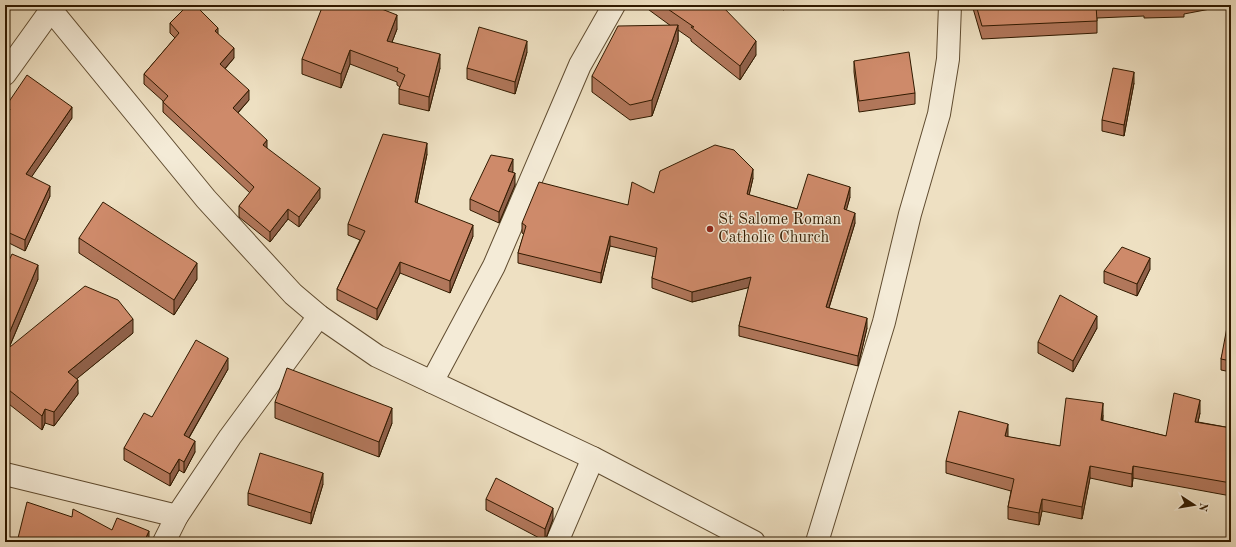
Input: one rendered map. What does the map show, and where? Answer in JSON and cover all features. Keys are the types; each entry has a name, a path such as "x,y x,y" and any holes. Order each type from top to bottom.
{"street":[{"path":"432,382 494,266 580,65 614,5"},
{"path":"817,542 884,322 919,183 939,114 948,59 950,5"},
{"path":"5,74 49,8 206,199 293,294 318,316 377,356 593,458 754,542"},
{"path":"164,542 177,516 230,437 318,316"},
{"path":"557,542 593,458"},
{"path":"5,474 177,516"}],"building":[{"path":"188,5 195,5 218,28 215,31 234,48 220,64 249,90 233,108 267,140 263,145 320,188 299,217 288,209 270,232 239,206 254,187 163,102 168,96 144,74 179,33 170,23"},
{"path":"323,5 375,5 374,6 397,15 387,41 440,54 429,97 399,89 405,75 397,71 398,68 350,50 341,74 302,59"},
{"path":"662,5 721,5 756,41 740,66 691,27 694,27"},
{"path":"976,5 1096,5 1097,21 982,26"},
{"path":"678,25 652,100 630,105 592,76 618,26"},
{"path":"479,27 527,41 515,82 467,68"},
{"path":"909,52 915,93 859,101 854,61"},
{"path":"1113,68 1134,72 1124,125 1102,120"},
{"path":"27,75 72,107 26,174 50,186 25,240 5,231 5,123 10,109 6,106"},
{"path":"383,134 427,143 415,202 473,225 450,281 400,262 377,309 337,289 365,231 348,224"},
{"path":"715,145 734,150 753,169 747,194 797,209 808,174 850,187 844,209 855,213 826,307 867,318 858,356 739,326 751,277 692,292 652,278 657,248 610,236 601,273 518,253 526,226 522,223 539,182 628,205 632,182 654,193 660,171"},
{"path":"491,155 513,159 508,171 515,173 499,212 470,199"},
{"path":"103,202 197,263 174,300 79,238"},
{"path":"1122,247 1150,258 1137,284 1104,271"},
{"path":"12,254 38,265 5,343 5,269"},
{"path":"85,286 118,300 133,319 68,372 78,380 54,412 45,409 42,416 5,387 5,351"},
{"path":"1060,295 1097,316 1073,361 1038,342"},
{"path":"1228,322 1231,323 1231,361 1221,359"},
{"path":"196,340 228,358 184,435 195,441 184,462 179,459 170,474 124,448 144,413 152,417"},
{"path":"287,368 392,408 379,442 275,402"},
{"path":"1174,393 1200,400 1195,422 1231,428 1231,483 1133,466 1132,474 1090,466 1082,507 1042,499 1039,513 1008,507 1014,479 946,461 959,411 1008,424 1005,436 1060,446 1066,398 1103,403 1101,420 1166,436"},
{"path":"260,453 323,473 311,513 248,493"},
{"path":"496,478 553,508 545,529 486,499"},
{"path":"27,502 72,517 73,509 112,530 117,518 149,531 144,542 17,542"}],"place":[{"name":"St Salome Roman Catholic Church","path":"710,229"}]}
